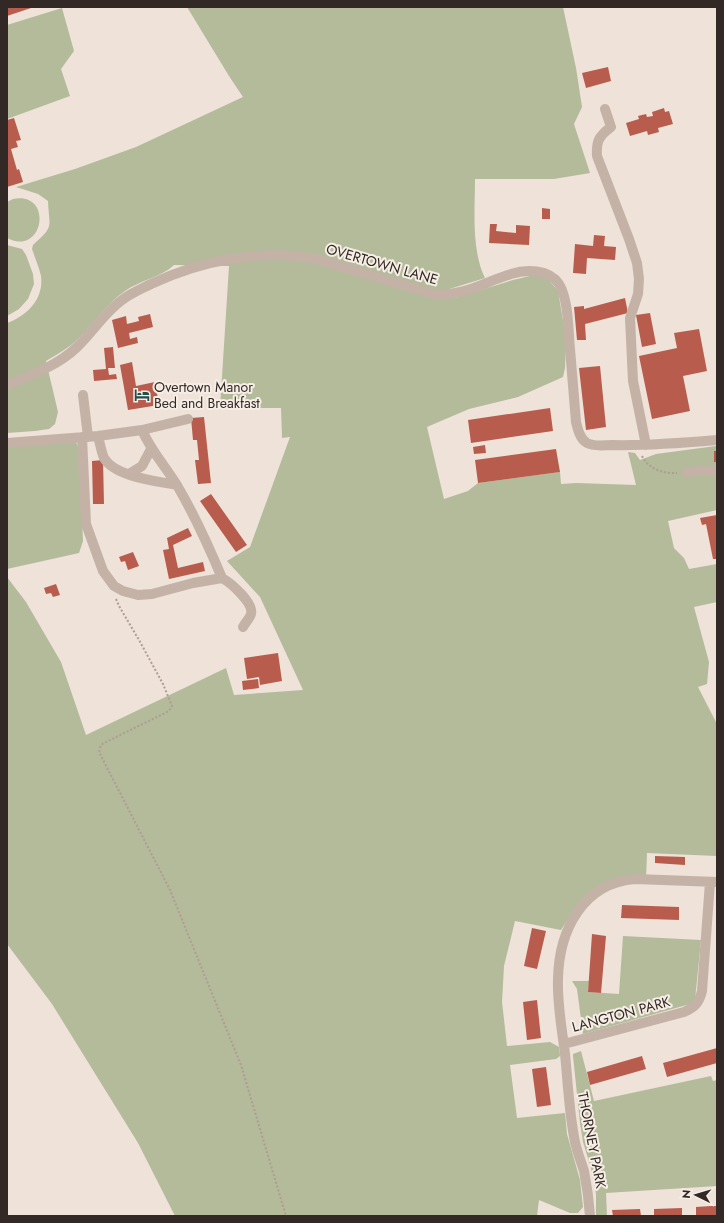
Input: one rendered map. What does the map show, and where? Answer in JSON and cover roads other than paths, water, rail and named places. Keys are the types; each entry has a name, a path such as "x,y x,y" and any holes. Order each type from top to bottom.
{"street":[{"path":"605,110 611,127 601,135 596,147 597,156 622,218 638,269 638,294 630,318 633,381 642,445"},
{"name":"OVERTOWN LANE","path":"7,385 55,364 64,358 76,348 114,307 131,294 177,273 229,259 266,255 300,256 316,259 427,293 442,295 461,293 521,271 539,272 549,275 555,280 564,297 576,422 579,433 586,443 591,445 642,445 717,440"},
{"path":"83,395 89,437 86,524 107,578 116,587 123,591 138,595 152,594 193,583 222,578"},
{"path":"7,442 89,437 142,430 188,419"},
{"path":"142,430 151,449 177,485 194,516 222,578 237,589 251,606 251,613 242,627"},
{"path":"89,437 108,463 117,469 129,474 177,485"},
{"path":"129,474 142,466 151,449"},
{"path":"686,472 717,470"},
{"name":"LANGTON PARK","path":"635,879 714,882 702,991 696,1006 684,1012 564,1044 559,997 559,963 566,933 580,907 596,892 613,883 623,880 635,879"},
{"name":"THORNEY PARK","path":"564,1044 571,1117 575,1142 587,1186 590,1216"}],"place":[{"name":"Overtown Manor Bed and Breakfast","path":"142,395"}]}
